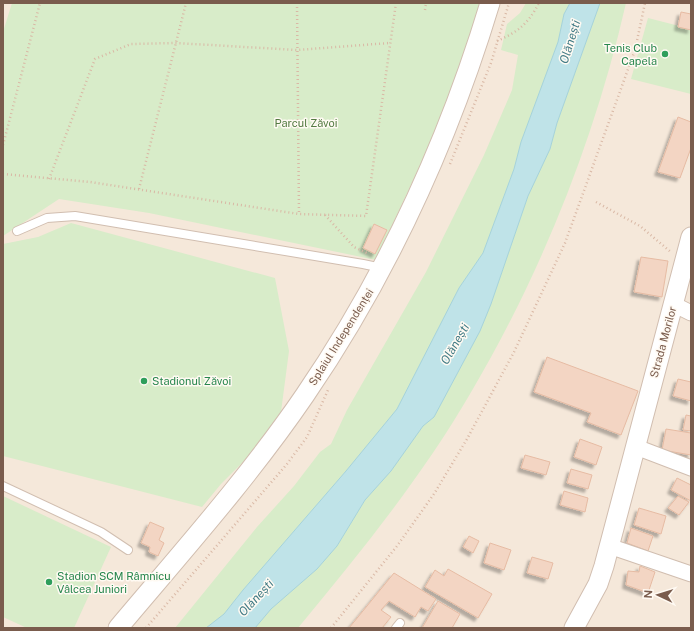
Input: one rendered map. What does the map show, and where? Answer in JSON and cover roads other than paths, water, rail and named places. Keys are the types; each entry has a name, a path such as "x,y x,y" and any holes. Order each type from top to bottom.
{"street":[{"name":"Splaiul Independenței","path":"118,628 246,474 305,395 357,314 383,269 430,168 477,45 490,3"},
{"name":"Strada Morilor","path":"574,628 598,584 610,546 673,304 687,260 691,238"},
{"path":"673,304 691,313"},
{"path":"636,447 691,468"},
{"path":"610,546 691,574"}],"lane":[{"path":"17,231 47,218 75,216 363,264 383,269"},
{"path":"3,486 101,532 128,550"}],"water":[{"name":"Olănești","path":"570,3 600,3 557,123 550,149 528,196 491,304 480,331 434,417 423,426 391,471 365,500 337,546 317,569 271,609 255,628 206,628 224,614 397,409 459,288 483,253 514,169 521,142 558,42 564,14"}],"place":[{"name":"Tenis Club Capela","path":"665,54"},
{"name":"Stadionul Zăvoi","path":"144,381"},
{"name":"Stadion SCM Râmnicu Vâlcea Juniori","path":"49,582"}],"park label":[{"name":"Parcul Zăvoi","path":"306,123"}]}
